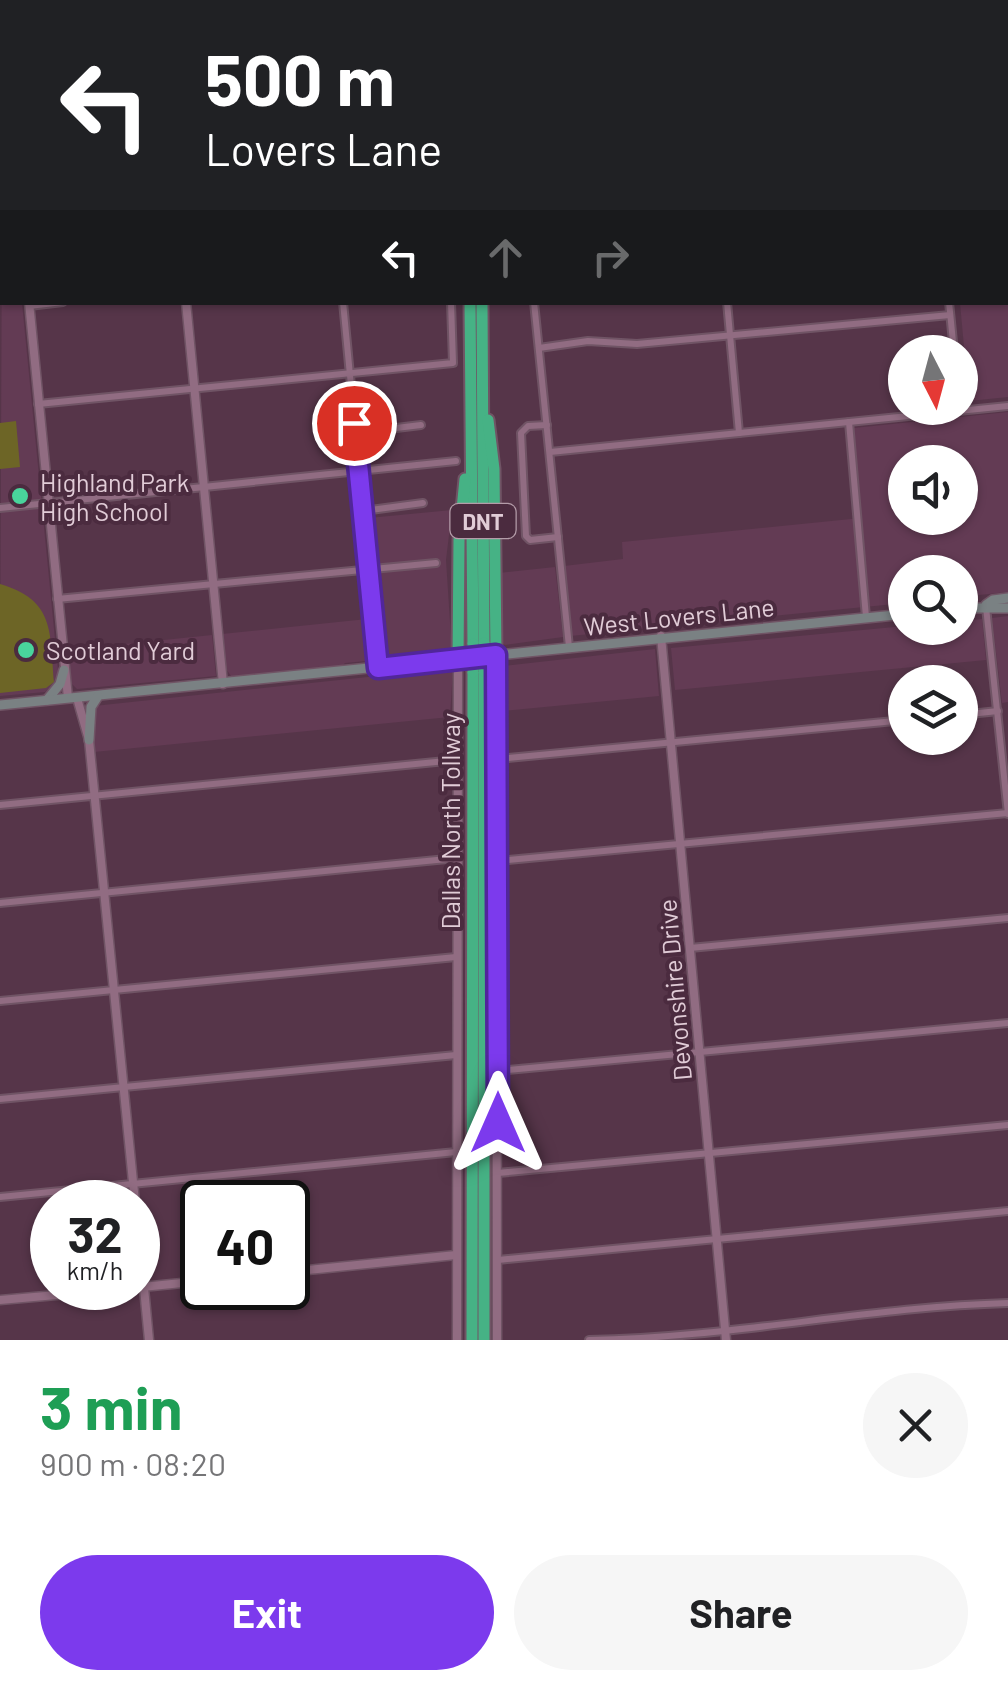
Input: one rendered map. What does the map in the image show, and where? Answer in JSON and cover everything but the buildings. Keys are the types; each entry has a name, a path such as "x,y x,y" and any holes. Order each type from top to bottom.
{"highway":[{"name":"Dallas North Tollway","path":"470,305 478,644"},
{"name":"Dallas North Tollway","path":"472,1340 482,305"},
{"path":"483,400 494,469 496,655"},
{"path":"458,660 459,540 464,482 471,455"},
{"name":"Dallas North Tollway","path":"478,672 484,1340"}],"main road":[{"path":"986,606 993,600 1008,598"},
{"path":"978,607 1008,608"},
{"name":"West Lovers Lane","path":"0,705 888,616"},
{"path":"48,700 60,684 64,670"},
{"path":"89,740 91,708 98,696"}],"street":[{"path":"29,305 64,670 89,740 133,1180"},
{"path":"186,305 223,684"},
{"path":"343,305 378,668"},
{"path":"38,404 453,363 451,305"},
{"path":"534,305 569,647"},
{"path":"727,305 739,433"},
{"path":"949,305 952,335"},
{"path":"539,348 588,342 637,344 950,315"},
{"path":"978,408 1008,406"},
{"path":"550,452 888,417"},
{"path":"849,422 866,618"},
{"path":"355,433 421,425"},
{"path":"547,425 528,426 521,433 526,536 530,540 558,538"},
{"path":"0,508 456,462"},
{"path":"363,512 423,503"},
{"path":"56,599 436,563"},
{"path":"497,861 1008,814 986,606"},
{"name":"Devonshire Drive","path":"661,636 726,1336"},
{"path":"496,655 497,1340"},
{"path":"457,1340 458,660"},
{"path":"978,715 1008,716"},
{"path":"497,760 888,722"},
{"path":"0,805 456,760"},
{"path":"0,903 457,858"},
{"path":"690,948 1008,918"},
{"path":"0,1001 456,957"},
{"path":"498,1071 1008,1023"},
{"path":"0,1100 456,1055"},
{"path":"498,1174 1008,1125"},
{"path":"160,1181 456,1152"},
{"path":"0,1197 30,1194"},
{"path":"498,1260 1008,1211"},
{"path":"310,1270 456,1256"},
{"path":"0,1300 30,1297"},
{"path":"589,1340 726,1336 890,1311 1008,1304"},
{"path":"143,1310 149,1340"}],"shaded area":[{"name":"Highland Park High School","path":"2,305 22,305 59,680 45,692 0,696"},
{"path":"960,305 1008,305 1008,397 978,400 978,335 963,335"},
{"path":"1008,412 1008,592 978,595 978,555 888,555 888,605 570,636 564,566 623,559 622,542 861,518 854,428 978,425 978,415"},
{"path":"16,421 20,467 0,469 0,423"},
{"path":"452,510 446,560 452,653 345,663 339,669 234,680 226,669 222,634 367,619 358,519"},
{"path":"555,567 563,637 502,643 499,573"},
{"name":"Scotland Yard","path":"0,584 31,599 46,620 54,682 46,688 0,693"},
{"path":"1008,616 1008,702 1002,703 992,618"},
{"path":"978,619 982,619 986,660 888,665 888,669 675,690 671,648 888,628 888,645 978,645"},
{"path":"212,635 216,676 77,689 72,684 67,650"},
{"path":"655,649 659,696 503,711 503,666"},
{"path":"453,668 450,717 94,752 94,706"}],"place":[{"name":"Highland Park High School","path":"20,496"},
{"name":"Scotland Yard","path":"26,650"}],"route":[{"path":"354,423 378,668 496,655 498,1123"}]}
